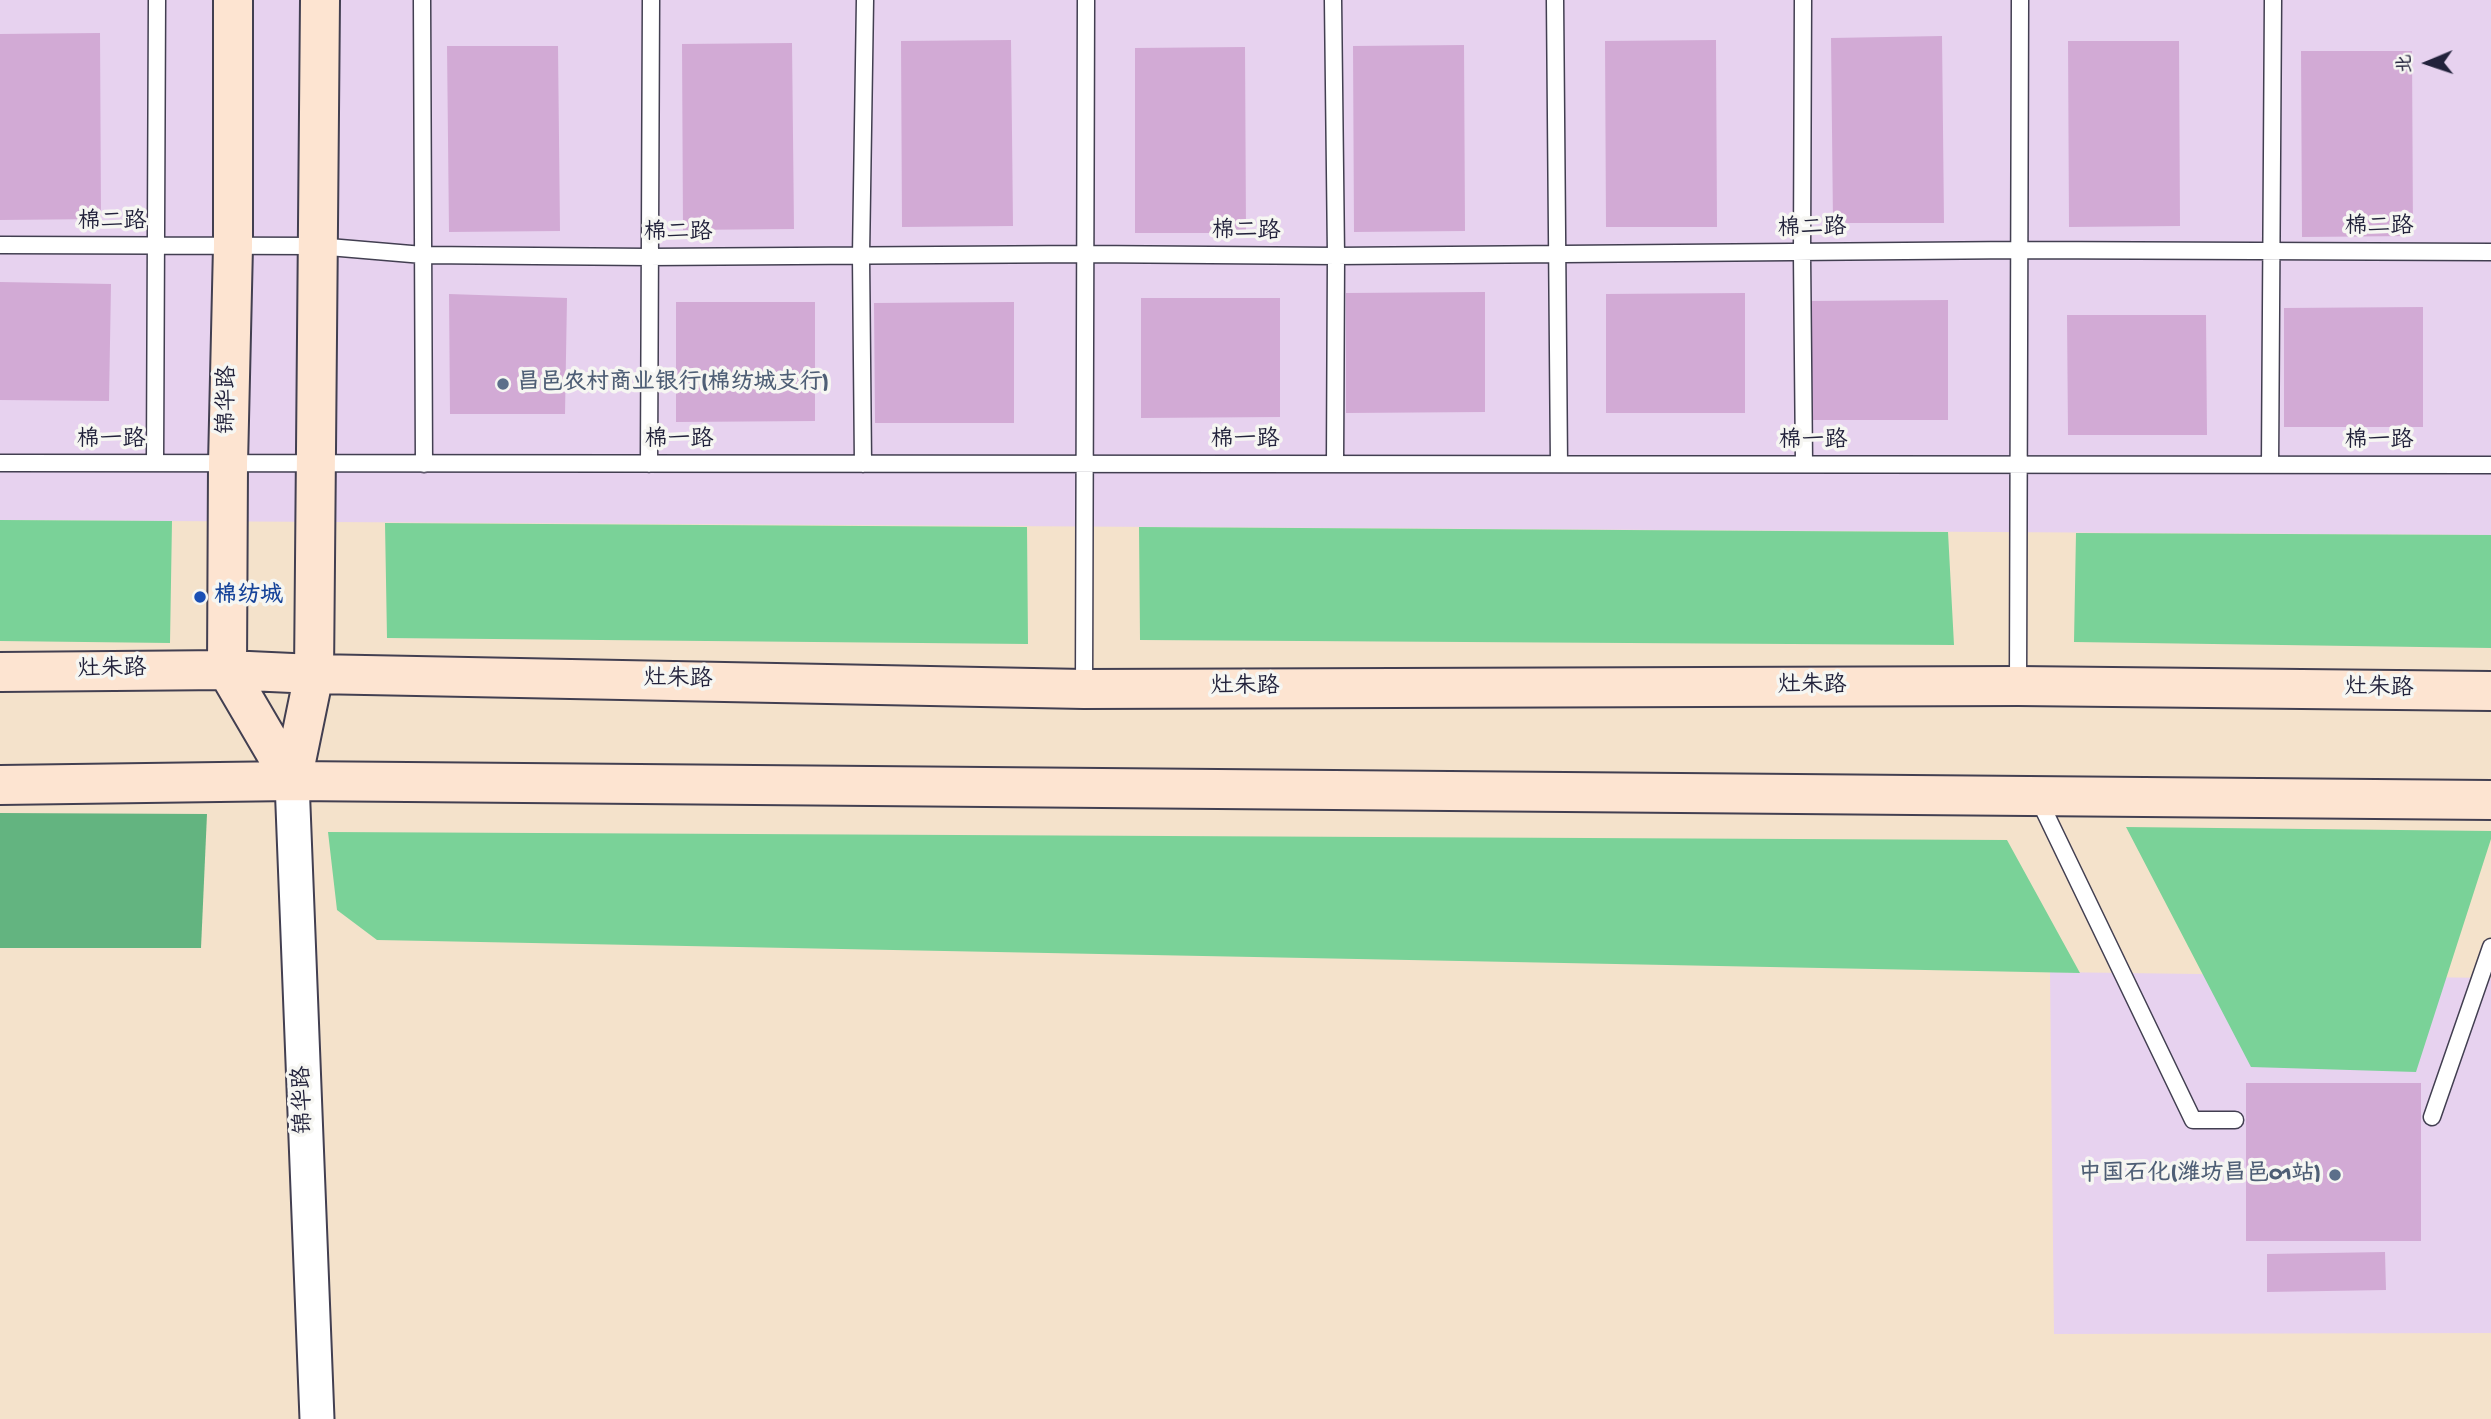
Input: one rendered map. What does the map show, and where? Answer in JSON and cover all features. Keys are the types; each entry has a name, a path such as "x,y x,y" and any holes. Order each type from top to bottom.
{"main road":[{"name":"锦华路","path":"233,0 233,246 227,670 292,781"},
{"name":"锦华路","path":"292,781 314,674 320,0"},
{"name":"灶朱路","path":"0,672 227,670 1084,689 2018,686 2491,691"},
{"path":"0,785 292,781 2491,800"}],"street":[{"name":"锦华路","path":"292,781 317,1419"}],"lane":[{"path":"155,463 157,0"},
{"path":"422,0 424,464"},
{"path":"649,464 650,0"},
{"path":"863,464 861,256 865,0"},
{"path":"1084,689 1086,0"},
{"path":"1333,0 1335,464"},
{"path":"1555,0 1559,464"},
{"path":"1803,0 1804,464"},
{"path":"2018,686 2020,0"},
{"path":"2270,465 2273,0"},
{"name":"棉二路","path":"0,245 317,246 423,255 648,257 1802,254 2019,250 2491,252"},
{"name":"棉一路","path":"0,463 2491,465"},
{"path":"2037,795 2193,1120 2235,1120"},
{"path":"2432,1117 2491,947"}],"shaded area":[{"path":"0,0 2491,0 2491,535 0,520"},
{"path":"2050,972 2491,978 2491,1333 2054,1334"}],"green space":[{"path":"0,520 172,521 170,643 0,641"},
{"path":"385,523 1027,527 1028,644 387,638"},
{"path":"1139,527 1948,532 1954,645 1140,640"},
{"path":"2076,533 2491,535 2491,648 2074,642"},
{"path":"0,813 207,814 201,948 0,948"},
{"path":"2126,827 2491,831 2491,839 2416,1072 2251,1067"},
{"path":"328,832 2007,840 2080,973 377,940 337,910"}],"building":[{"path":"100,33 101,219 0,220 0,34"},
{"path":"1942,36 1944,223 1833,223 1831,38"},
{"path":"1011,40 1013,226 902,227 901,41"},
{"path":"1716,40 1717,227 1606,227 1605,41"},
{"path":"2068,41 2179,41 2180,226 2069,227"},
{"path":"792,43 794,229 683,230 682,44"},
{"path":"1464,45 1465,231 1354,232 1353,46"},
{"path":"447,46 558,46 560,231 449,232"},
{"path":"1245,47 1246,233 1135,233 1135,48"},
{"path":"2301,51 2412,51 2413,236 2302,237"},
{"path":"0,282 111,284 109,401 0,400"},
{"path":"1485,292 1485,412 1346,413 1346,293"},
{"path":"1745,293 1745,413 1606,413 1606,294"},
{"path":"449,294 567,298 565,414 450,414"},
{"path":"1141,298 1280,298 1280,417 1141,418"},
{"path":"1948,300 1948,420 1809,420 1809,301"},
{"path":"676,302 815,302 815,421 676,422"},
{"path":"1014,302 1014,423 875,423 874,303"},
{"path":"2423,307 2423,427 2284,427 2284,308"},
{"path":"2067,315 2206,315 2207,435 2068,435"},
{"path":"2246,1083 2421,1083 2421,1241 2246,1241"},
{"path":"2385,1252 2386,1290 2267,1292 2267,1254"}],"place":[{"name":"昌邑农村商业银行(棉纺城支行)","path":"503,384"},
{"name":"棉纺城","path":"200,597"},
{"name":"中国石化(潍坊昌邑01站)","path":"2335,1175"}]}
